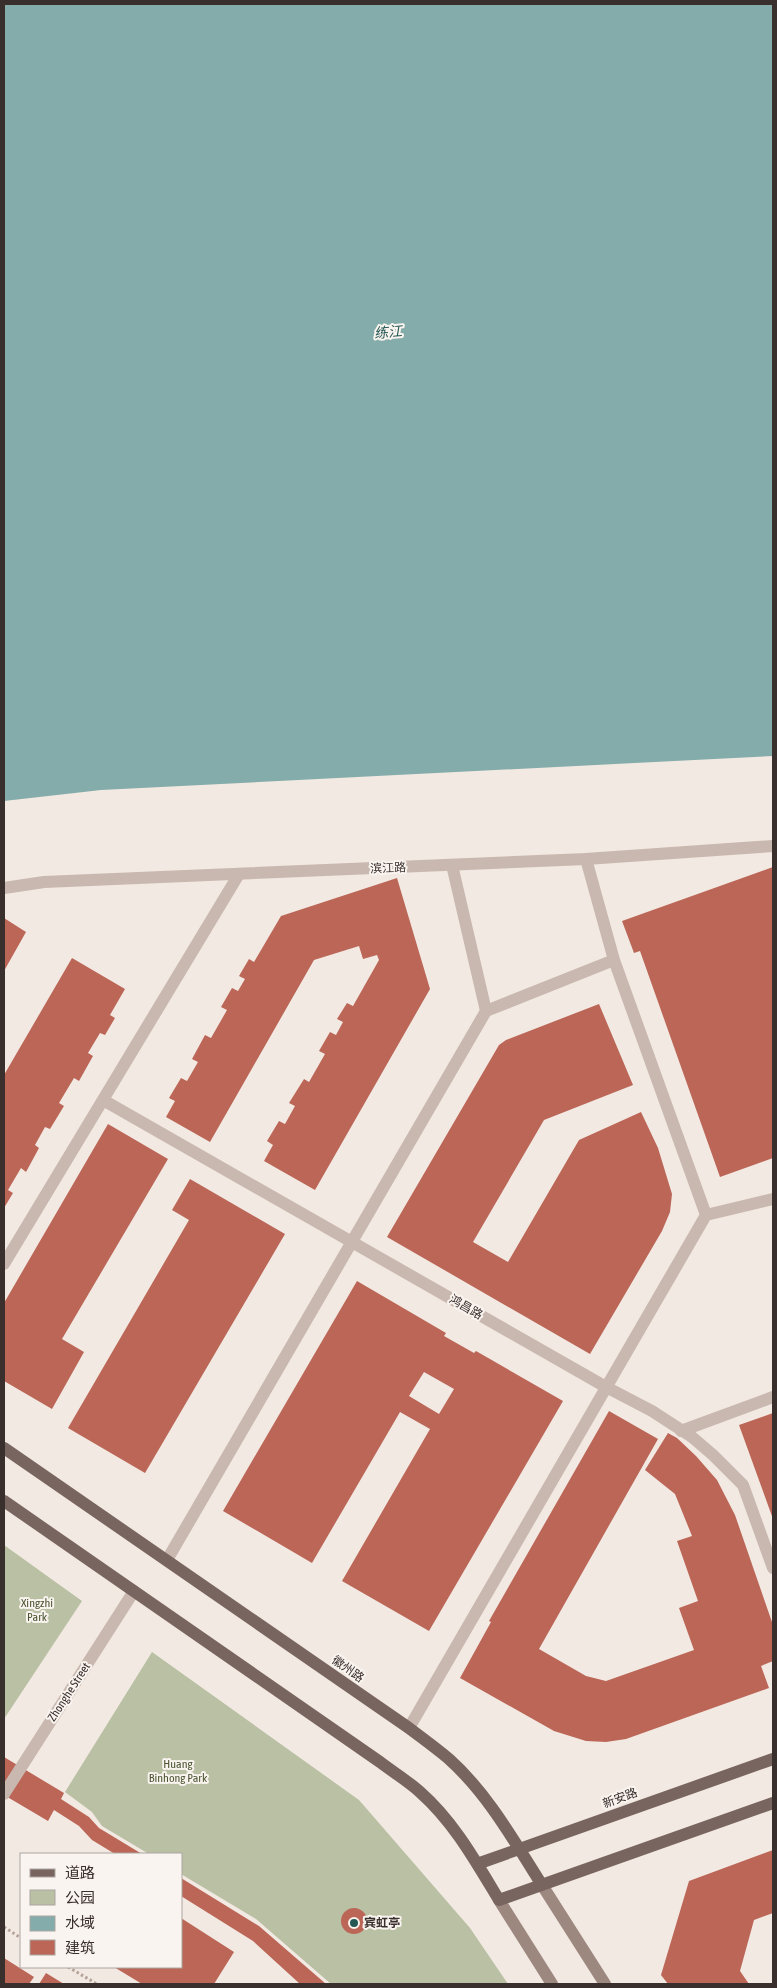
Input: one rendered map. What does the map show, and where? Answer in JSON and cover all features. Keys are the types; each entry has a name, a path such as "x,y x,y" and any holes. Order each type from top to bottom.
{"main road":[{"name":"徽州路","path":"4,1448 409,1728 449,1759 496,1812 605,1984"},
{"path":"4,1501 380,1762 420,1792 460,1838 552,1984"},
{"name":"新安路","path":"477,1864 773,1759"},
{"path":"500,1900 773,1803"}],"street":[{"name":"滨江路","path":"4,888 44,882 586,859 773,846"},
{"path":"586,859 614,960 706,1215"},
{"path":"452,865 486,1010"},
{"path":"4,1264 239,874"},
{"path":"167,1560 486,1010 614,960"},
{"name":"鸿昌路","path":"102,1100 606,1387 652,1411 692,1437 744,1485 773,1568"},
{"path":"409,1728 706,1215 773,1198"},
{"path":"681,1431 773,1397"},
{"name":"Zhonghe Street","path":"4,1794 134,1591"}],"path":[{"path":"4,1927 20,1937"},
{"path":"70,1968 96,1984"}],"green space":[{"name":"Xingzhi Park","path":"4,1545 82,1601 4,1719"},
{"name":"Huang Binhong Park","path":"152,1652 359,1800 470,1928 508,1984 331,1984 256,1919 182,1875 182,1853 147,1853 102,1826 92,1812 65,1792"}],"water":[{"name":"练江","path":"4,4 773,4 773,756 101,790 4,801"}],"building":[{"path":"773,867 773,1158 720,1177 640,951 634,953 622,921"},
{"path":"397,878 430,989 315,1190 264,1161 273,1145 267,1141 279,1121 285,1124 295,1106 289,1103 304,1079 309,1082 325,1054 319,1051 330,1032 336,1035 343,1022 337,1019 347,1003 353,1006 379,960 377,955 363,959 359,946 314,960 210,1142 166,1117 175,1101 169,1098 181,1078 187,1081 198,1062 192,1059 205,1035 211,1038 227,1010 221,1007 232,988 238,991 245,979 239,976 249,959 254,962 281,916"},
{"path":"4,918 26,932 4,971"},
{"path":"72,958 125,989 110,1015 115,1018 105,1035 100,1033 88,1053 93,1056 79,1081 74,1078 59,1103 64,1106 50,1129 45,1127 35,1145 39,1148 26,1172 21,1168 8,1190 13,1193 4,1208 4,1075"},
{"path":"599,1004 633,1085 544,1120 473,1242 508,1262 579,1140 641,1112 658,1148 672,1194 670,1212 662,1231 590,1354 387,1237 499,1045 506,1040"},
{"path":"108,1124 168,1159 62,1339 84,1352 52,1409 4,1381 4,1303"},
{"path":"190,1179 285,1234 145,1473 68,1428 189,1220 172,1210"},
{"path":"357,1281 446,1333 444,1336 474,1353 476,1351 563,1401 429,1631 342,1581 430,1429 400,1412 312,1563 223,1511","holes":["424,1372 454,1389 439,1414 409,1396"]},
{"path":"609,1411 658,1439 539,1649 586,1676 606,1681 694,1650 679,1608 698,1601 677,1541 692,1536 675,1494 645,1470 668,1433 677,1438 696,1456 717,1480 735,1515 773,1625 773,1661 761,1666 769,1688 626,1739 606,1742 586,1741 554,1731 460,1678 491,1622 489,1621"},
{"path":"773,1413 773,1519 739,1425"},
{"path":"4,1757 64,1793 61,1799 89,1817 99,1828 140,1853 113,1853 92,1840 79,1826 54,1810 48,1821 4,1795"},
{"path":"773,1850 773,1913 754,1920 740,1971 749,1984 668,1984 661,1975 689,1881"},
{"path":"182,1879 259,1926 326,1984 300,1984 253,1941 182,1897"},
{"name":"宾虹亭","path":"354,1908 363,1912 367,1921 363,1930 354,1934 345,1930 341,1921 345,1912"},
{"path":"182,1919 234,1952 214,1984 142,1984 116,1968 182,1968"},
{"path":"4,1958 34,1977 29,1984 4,1984"},
{"path":"46,1973 64,1984 39,1984"}],"place":[{"name":"宾虹亭","path":"354,1923"}]}
